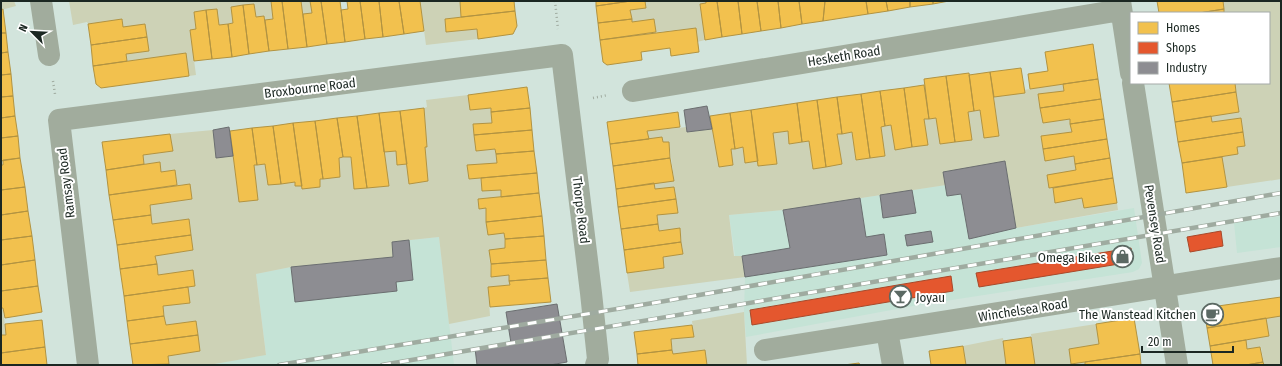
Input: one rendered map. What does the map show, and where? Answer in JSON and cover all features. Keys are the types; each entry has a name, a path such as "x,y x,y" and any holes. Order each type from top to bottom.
{"street":[{"path":"41,1 49,55"},
{"path":"1120,6 1130,67"},
{"name":"Hesketh Road","path":"633,91 1120,6"},
{"name":"Broxbourne Road","path":"59,120 562,55"},
{"name":"Thorpe Road","path":"562,55 592,300 598,359 596,365"},
{"name":"Pevensey Road","path":"1133,84 1177,365"},
{"name":"Ramsay Road","path":"59,120 88,365"},
{"name":"Winchelsea Road","path":"765,350 1281,268"},
{"path":"887,331 893,365"}],"path":[{"path":"49,55 59,120"},
{"path":"567,104 633,91"}],"shaded area":[{"path":"1,1 14,1 16,6 1,10"},
{"path":"69,1 271,1 273,19 265,20 264,16 256,17 254,4 231,7 233,23 219,25 216,9 194,12 196,29 190,30 196,75 189,76 186,53 127,61 126,54 149,51 123,27 123,20 88,24 87,22 73,25"},
{"path":"301,1 310,1 312,13 303,14"},
{"path":"420,1 460,1 461,17 445,19 446,32 477,29 478,39 426,45"},
{"path":"645,1 706,1 705,40 697,42 695,28 656,32 654,20 632,22 630,10 646,8"},
{"path":"1223,1 1281,1 1281,179 1227,187 1222,157 1238,154 1237,147 1245,146 1241,118 1212,122 1211,116 1239,112 1235,84 1270,84 1270,12 1224,12"},
{"path":"1063,84 1064,91 1038,95 1043,123 1070,119 1072,132 1041,137 1045,161 1074,156 1076,170 1049,188 1053,188 1055,202 1082,198 1084,208 1117,203 1118,210 1016,228 1005,162 944,172 946,185 783,210 729,215 734,256 742,256 745,277 630,292 627,273 664,268 663,257 683,254 680,228 659,231 657,215 678,212 674,187 655,189 654,183 674,180 669,142 663,142 662,137 649,139 647,131 687,127 687,132 712,129 720,167 733,165 731,149 743,147 745,162 758,161 759,166 777,164 773,133 788,131 790,144 809,141 813,169 841,164 837,134 852,132 856,160 885,156 881,127 891,125 895,150 927,145 924,119 936,118 940,144 971,140 968,112 980,110 984,138 999,136 994,97 1024,93 1024,90"},
{"path":"468,95 470,110 491,108 492,123 473,124 476,151 495,149 497,163 467,166 469,179 481,178 482,191 501,190 501,197 478,199 479,209 486,208 488,234 504,233 505,248 489,250 491,277 509,275 510,285 488,287 490,316 449,324 439,237 392,242 393,257 291,267 256,274 266,355 209,365 163,365 169,364 168,356 200,351 196,321 166,325 163,306 190,303 188,287 193,270 158,275 155,256 193,250 189,219 152,224 150,205 192,199 190,184 177,185 175,170 161,172 160,162 144,164 143,155 172,151 170,134 213,130 216,157 233,156 239,201 258,199 254,165 265,164 268,185 295,182 296,186 302,186 302,189 320,187 320,179 340,177 339,158 351,157 354,189 389,186 384,152 396,151 397,165 407,164 409,184 428,181 424,108 427,107 426,100"},
{"path":"1005,161 1016,228 1134,208 1142,263 1139,269 1133,272 913,306 746,337 744,312 745,277 735,256 729,215 783,210 945,185 943,172"},
{"path":"1281,216 1281,247 1237,253 1234,223"},
{"path":"439,237 454,365 209,365 266,354 256,274 291,267 393,257 392,242"},
{"path":"1,308 3,308 6,335 1,335"},
{"path":"744,312 747,365 707,365 705,350 673,354 671,339 694,337 692,321"},
{"path":"1281,316 1281,365 1264,365 1261,347 1247,349 1246,340 1268,336 1266,318"},
{"path":"1096,324 1099,344 1069,349 1071,364 1085,362 1085,365 1035,365 1031,334"},
{"path":"1003,338 1006,365 966,365 963,346"}],"building: Homes":[{"path":"271,1 282,1 288,49 269,51 265,20 273,19"},
{"path":"282,1 301,1 307,47 288,49"},
{"path":"310,1 321,1 327,44 307,47 303,14 312,13"},
{"path":"321,1 340,1 345,42 327,44"},
{"path":"347,1 360,1 365,39 345,42 341,10 348,9"},
{"path":"360,1 379,1 383,37 365,39"},
{"path":"379,1 399,1 404,34 383,37"},
{"path":"399,1 420,1 424,31 404,34"},
{"path":"460,1 514,1 515,11 461,17"},
{"path":"596,1 631,1 596,6"},
{"path":"631,1 645,1 646,8 630,10 632,19 598,23 596,6"},
{"path":"706,1 717,1 722,37 705,40 700,4 706,3"},
{"path":"717,1 738,1 742,34 722,37"},
{"path":"738,1 757,1 761,31 742,34"},
{"path":"757,1 778,1 781,28 761,31"},
{"path":"778,1 799,1 802,24 781,28"},
{"path":"799,1 825,1 823,21 802,24"},
{"path":"825,1 866,1 868,14 823,21"},
{"path":"866,1 886,1 888,11 868,14"},
{"path":"886,1 910,1 910,7 888,11"},
{"path":"910,1 933,1 933,4 910,7"},
{"path":"933,1 949,1 933,4"},
{"path":"1157,1 1223,1 1224,9 1205,12 1159,12"},
{"path":"254,4 256,17 264,16 269,51 249,54 243,5"},
{"path":"243,5 249,54 232,57 228,24 233,23 231,7"},
{"path":"3,9 6,33 1,33 1,10"},
{"path":"217,9 219,25 228,24 232,57 212,59 206,10"},
{"path":"1224,9 1224,12 1205,12"},
{"path":"206,10 212,59 194,61 190,30 196,29 194,12"},
{"path":"515,11 517,26 513,34 478,39 477,29 446,32 445,19"},
{"path":"122,19 123,27 145,24 147,37 91,45 88,24"},
{"path":"632,19 632,22 654,19 656,32 600,40 598,23"},
{"path":"696,28 699,52 671,56 670,48 641,52 642,60 607,65 603,62 600,40"},
{"path":"1,33 6,33 8,52 1,53"},
{"path":"147,37 149,51 126,54 127,61 93,66 91,45"},
{"path":"1093,44 1098,79 1030,89 1028,74 1048,71 1045,52"},
{"path":"8,52 11,74 1,75 1,53"},
{"path":"186,53 189,76 101,88 96,84 93,66"},
{"path":"1021,68 1025,93 994,97 990,72"},
{"path":"990,72 999,136 984,138 980,110 974,111 969,75"},
{"path":"969,73 974,111 968,112 972,140 955,142 946,76"},
{"path":"11,74 13,96 1,97 1,75"},
{"path":"946,76 955,142 940,144 936,118 929,119 924,79"},
{"path":"1098,79 1101,99 1040,108 1038,94 1064,91 1063,84"},
{"path":"1169,84 1235,84 1236,92 1172,102"},
{"path":"924,85 929,119 924,119 928,145 912,147 904,88"},
{"path":"527,87 530,108 491,112 491,108 470,110 468,95"},
{"path":"904,88 912,147 895,150 891,125 885,126 880,91"},
{"path":"880,91 885,126 881,127 885,156 870,158 861,94"},
{"path":"1236,92 1239,112 1175,122 1172,102"},
{"path":"861,94 870,158 856,160 852,132 842,134 837,97"},
{"path":"13,96 15,116 1,118 1,97"},
{"path":"837,97 842,134 837,134 842,164 826,167 817,100"},
{"path":"1101,99 1104,119 1070,124 1070,119 1043,123 1040,108"},
{"path":"817,100 826,167 813,169 809,141 802,142 797,103"},
{"path":"797,103 802,142 789,144 788,131 773,133 777,164 758,166 751,110"},
{"path":"424,108 428,181 409,184 400,111"},
{"path":"530,108 532,130 474,135 473,124 492,123 491,112"},
{"path":"751,110 758,161 745,163 743,147 735,149 730,113"},
{"path":"400,111 407,164 397,165 396,151 384,152 379,113"},
{"path":"678,112 680,127 647,131 649,139 610,144 607,122"},
{"path":"379,113 389,186 367,188 357,116"},
{"path":"730,113 735,149 731,149 733,165 719,167 710,116"},
{"path":"15,116 18,136 1,138 1,118"},
{"path":"357,116 367,188 354,189 351,157 343,157 337,118"},
{"path":"1211,116 1212,122 1241,118 1243,132 1178,142 1175,122"},
{"path":"337,118 343,157 339,158 340,177 323,179 315,121"},
{"path":"1104,119 1107,139 1043,149 1041,136 1072,132 1070,124"},
{"path":"315,121 323,179 320,179 320,187 302,189 293,123"},
{"path":"293,123 302,186 295,186 295,182 281,184 273,126"},
{"path":"273,126 281,184 268,185 265,164 257,165 252,128"},
{"path":"252,128 257,165 254,165 258,200 239,202 230,131"},
{"path":"532,130 534,151 496,154 495,149 476,151 474,135"},
{"path":"1243,132 1245,146 1237,147 1238,154 1182,163 1178,142"},
{"path":"170,134 173,151 143,155 144,164 106,170 102,142"},
{"path":"18,136 20,158 1,161 1,138"},
{"path":"662,137 663,142 669,142 670,158 613,166 610,144"},
{"path":"1107,139 1110,158 1075,164 1074,156 1045,161 1043,149"},
{"path":"534,151 537,173 469,179 467,165 497,163 496,154"},
{"path":"1222,157 1227,187 1186,193 1182,163"},
{"path":"20,158 25,187 1,190 1,165 3,165 3,160"},
{"path":"670,158 674,181 616,189 613,166"},
{"path":"1110,158 1113,178 1049,188 1047,175 1076,170 1075,164"},
{"path":"160,162 161,172 175,170 177,185 109,195 106,170"},
{"path":"537,173 539,193 501,197 501,190 482,191 481,178"},
{"path":"1113,178 1117,203 1084,208 1082,198 1055,203 1053,188"},
{"path":"654,183 655,189 674,187 676,199 618,207 616,189"},
{"path":"190,184 192,199 150,205 151,215 113,220 109,195"},
{"path":"25,187 28,211 1,215 1,190"},
{"path":"539,193 542,216 486,222 486,208 479,209 478,199"},
{"path":"676,199 678,213 657,215 658,224 621,229 618,207"},
{"path":"28,211 32,236 1,240 1,215"},
{"path":"151,215 152,224 189,219 191,235 117,245 113,220"},
{"path":"542,216 544,236 505,239 504,233 488,235 486,222"},
{"path":"658,224 659,231 680,228 681,242 624,250 621,229"},
{"path":"191,235 193,250 155,256 157,264 120,269 117,245"},
{"path":"32,236 35,260 1,265 1,240"},
{"path":"544,236 546,260 491,264 489,250 505,248 505,239"},
{"path":"681,242 683,254 663,257 664,268 627,273 624,250"},
{"path":"35,260 38,286 1,291 1,265"},
{"path":"546,260 548,278 509,281 509,275 491,277 491,264"},
{"path":"157,264 158,275 193,270 195,286 124,296 120,269"},
{"path":"548,278 551,302 490,307 488,287 510,285 509,281"},
{"path":"38,286 42,312 5,318 3,308 1,308 1,291"},
{"path":"188,287 190,303 163,306 164,316 127,321 124,296"},
{"path":"1281,297 1281,316 1207,328 1204,308"},
{"path":"164,316 166,325 196,321 198,335 130,344 127,321"},
{"path":"1134,318 1140,354 1071,364 1069,349 1099,344 1096,324"},
{"path":"1266,318 1269,336 1210,346 1207,328"},
{"path":"42,320 45,347 1,353 1,335 6,335 5,324"},
{"path":"692,325 694,337 671,339 672,350 637,354 634,332"},
{"path":"198,335 200,351 168,356 169,364 133,365 130,344"},
{"path":"1031,337 1035,365 1006,365 1003,341"},
{"path":"1246,340 1247,349 1260,347 1263,362 1246,365 1213,365 1210,346"},
{"path":"963,346 966,365 931,365 929,351"},
{"path":"45,347 47,365 1,365 1,353"},
{"path":"672,350 673,354 705,350 707,365 638,365 637,354"},
{"path":"1140,354 1141,365 1085,365 1085,362"},
{"path":"1263,362 1264,365 1246,365"},
{"path":"859,363 860,365 844,365"}],"building: Shops":[{"path":"1221,231 1223,246 1190,252 1187,237"},
{"path":"1131,248 1132,255 1125,263 979,287 976,273"},
{"path":"951,276 953,291 752,325 750,310"}],"building: Industry":[{"path":"707,106 712,129 687,132 684,110"},
{"path":"229,127 233,156 216,158 213,130"},
{"path":"1005,161 1016,228 969,239 961,194 947,196 943,172"},
{"path":"912,190 916,213 883,218 880,195"},
{"path":"860,198 866,237 884,234 887,255 745,277 742,256 790,248 783,210"},
{"path":"931,231 933,242 907,246 905,235"},
{"path":"409,240 413,280 396,282 397,291 295,302 291,267 393,257 392,242"},
{"path":"557,304 567,362 550,365 477,365 475,348 511,343 506,312"}],"railway":[{"path":"279,365 665,301 1281,193"},
{"path":"382,365 1281,213"}],"place":[{"name":"Omega Bikes","path":"1122,257"},
{"name":"Joyau","path":"900,297"},
{"name":"The Wanstead Kitchen","path":"1212,314"}]}
